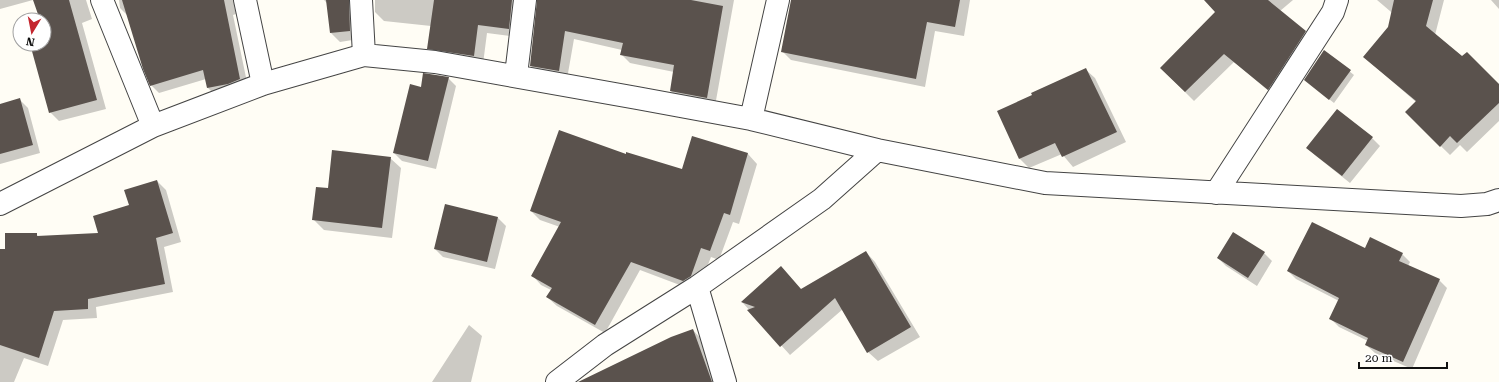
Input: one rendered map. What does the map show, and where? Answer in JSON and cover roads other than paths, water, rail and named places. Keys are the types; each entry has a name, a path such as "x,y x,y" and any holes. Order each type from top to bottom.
{"street":[{"path":"102,0 154,126"},
{"path":"245,0 263,84"},
{"path":"361,0 364,56"},
{"path":"516,75 525,0"},
{"path":"751,119 778,0"},
{"path":"1216,192 1333,12 1337,0"},
{"path":"0,204 154,126 263,84 364,56 435,62 516,75 751,119 877,150 1045,183 1461,206 1487,204 1499,200"},
{"path":"557,382 605,345 697,287 822,199 877,150"},
{"path":"697,287 725,382"}]}
